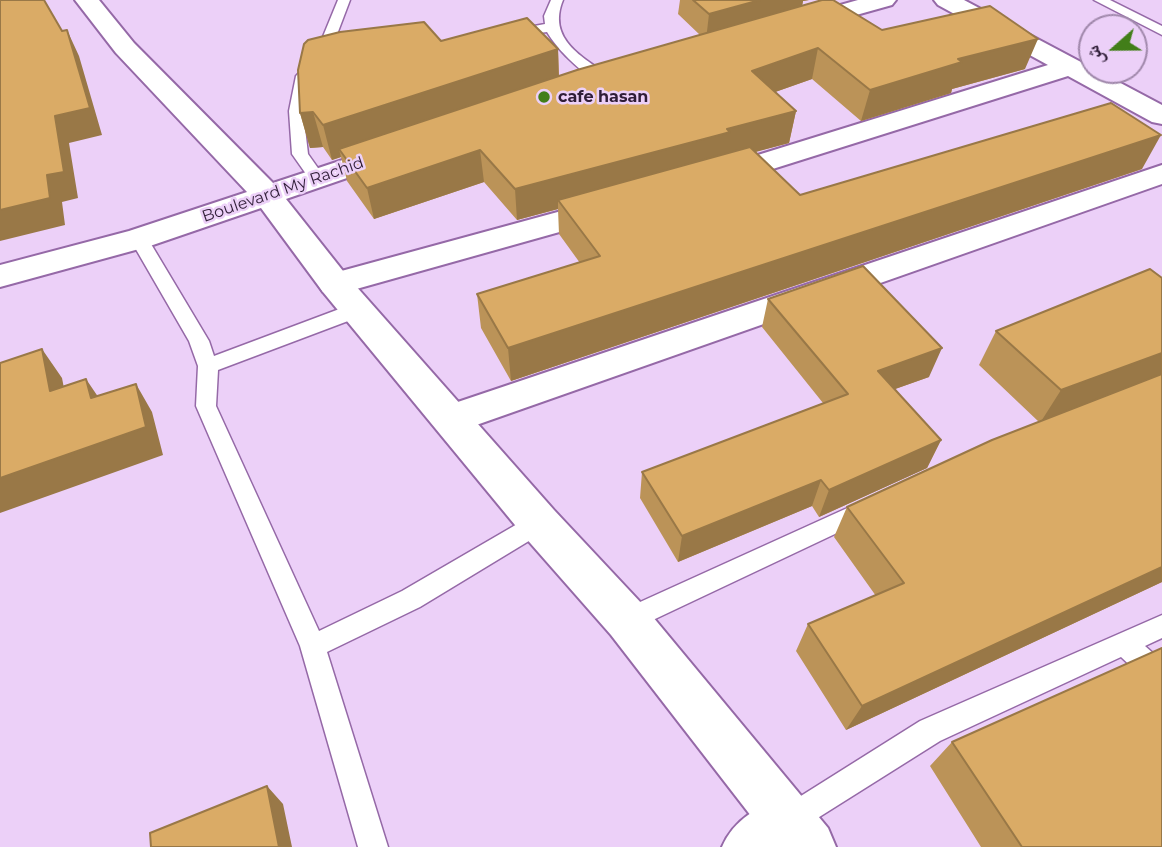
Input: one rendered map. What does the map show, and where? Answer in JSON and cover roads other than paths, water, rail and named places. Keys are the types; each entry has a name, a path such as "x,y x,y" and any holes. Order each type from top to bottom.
{"street":[{"path":"88,0 125,48 267,195 346,297 539,523 627,620 782,838"},
{"path":"771,32 884,0"},
{"path":"946,0 1162,116"},
{"path":"690,185 1069,67"},
{"path":"580,88 618,75"},
{"name":"Boulevard My Rachid","path":"0,276 139,239 415,145"},
{"path":"451,419 1162,174"},
{"path":"346,297 637,200"}],"lane":[{"path":"317,178 300,154 296,111 303,76 327,58 344,0"},
{"path":"556,0 550,17 552,27 576,60 618,75"},
{"path":"1100,0 1162,31"},
{"path":"500,36 552,27"},
{"path":"139,239 199,341 208,366 205,391 211,421 313,646 373,847"},
{"path":"208,366 346,297"},
{"path":"627,620 886,499"},
{"path":"313,646 411,599 539,523"},
{"path":"782,838 930,731 1162,626"},
{"path":"1123,642 1162,678"}],"place":[{"name":"cafe hasan","path":"544,97"}]}
